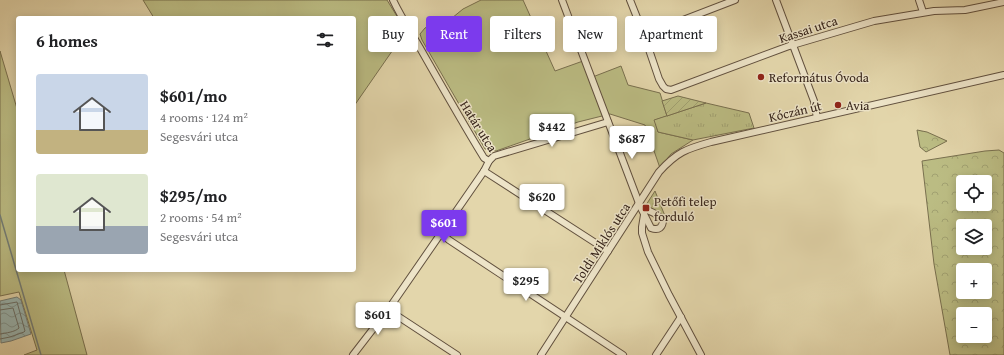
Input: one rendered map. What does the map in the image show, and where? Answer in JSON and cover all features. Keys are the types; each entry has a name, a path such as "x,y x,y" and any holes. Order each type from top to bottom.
{"street":[{"name":"Határ utca","path":"353,355 390,307 489,162 484,158 459,117 418,43 402,20 392,0"},
{"path":"562,0 641,208 642,233 648,252 669,296 701,355"},
{"path":"630,0 636,16"},
{"path":"693,16 735,0"},
{"path":"776,0 814,101 817,118"},
{"path":"919,0 923,12"},
{"name":"Kassai utca","path":"650,52 662,86 671,90 793,45 874,21 934,10 965,10 993,2 1004,2"},
{"name":"Kóczán út","path":"641,208 664,167 673,157 686,150 711,142 1004,75"},
{"path":"489,162 494,156 608,122"},
{"path":"484,171 608,251"},
{"name":"Toldi Miklós utca","path":"541,355 608,251 641,208"},
{"path":"441,233 449,240 623,355"},
{"path":"390,307 396,315 457,355"},
{"path":"656,355 681,318"}],"green space":[{"path":"143,0 387,0 397,16 368,16 368,52 391,52 356,103 356,16 153,16"},
{"path":"481,0 523,0 530,16 490,16 490,52 546,52 555,71 583,61 590,78 621,66 628,85 660,93 667,116 655,120 658,132 693,140 671,154 660,168 645,125 610,114 578,122 496,151 485,149 429,52 482,52 482,16 454,16 463,9"},
{"path":"426,27 426,47 420,34"},
{"path":"0,51 16,105 16,272 65,272 87,355 24,355 37,350 19,292 0,296"},
{"path":"678,96 706,103 667,116 662,101"},
{"path":"706,103 749,113 754,128 693,140 658,132 654,120"},
{"path":"917,130 927,132 947,141 926,152 920,147"},
{"path":"999,150 1004,153 1004,355 950,355 934,264 922,161 985,151"},
{"path":"655,191 665,216 646,205"}],"water":[{"path":"17,297 21,300 31,334 1,343 0,301"}],"waterway":[{"path":"0,215 16,270"},
{"path":"17,272 41,355"}],"place":[{"name":"Református Óvoda","path":"761,77"},
{"name":"Avia","path":"838,105"},
{"name":"Petőfi telep forduló","path":"646,208"}]}
